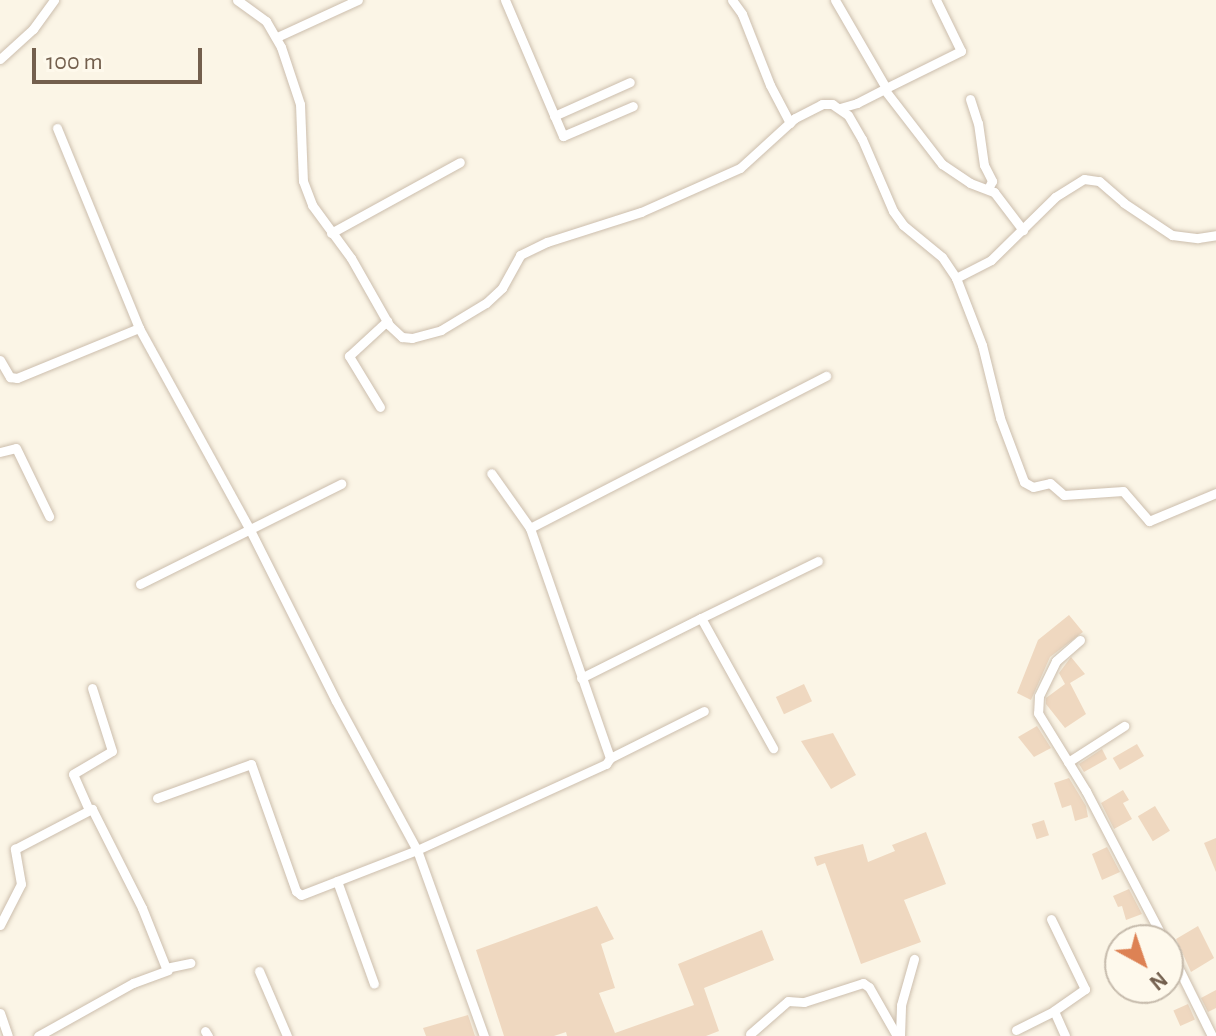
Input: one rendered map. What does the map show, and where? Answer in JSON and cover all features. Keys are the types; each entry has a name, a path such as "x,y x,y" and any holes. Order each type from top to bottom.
{"street":[{"path":"0,59 33,29 54,0"},
{"path":"237,0 266,21 277,37 300,104 303,181 312,205 351,258 395,333 412,338 458,322 495,296 520,255 547,242 641,212 740,168 790,123 822,104 840,108 857,103 961,51 936,0"},
{"path":"277,37 358,0"},
{"path":"505,0 565,137 633,106"},
{"path":"732,0 742,14 764,72 790,123"},
{"path":"835,0 885,88 942,164 1000,198 1023,230"},
{"path":"554,116 630,82"},
{"path":"970,99 978,123 983,161 992,181 988,189"},
{"path":"840,108 875,163 893,211 903,225 942,257 956,278 982,345 1020,476 1028,486 1050,483 1064,495 1123,491 1149,521 1216,493"},
{"path":"57,128 139,328 250,530 336,701 417,850 484,1036"},
{"path":"331,233 460,162"},
{"path":"956,278 991,260 1055,197 1075,183 1093,178 1172,235 1185,238 1216,235"},
{"path":"380,407 349,356 387,321"},
{"path":"0,360 10,377 17,378 139,328"},
{"path":"530,528 826,376"},
{"path":"0,452 16,448 49,516"},
{"path":"491,473 530,528 610,758"},
{"path":"140,584 341,484"},
{"path":"581,678 818,561"},
{"path":"701,618 773,748"},
{"path":"1080,640 1056,661 1037,706 1155,924"},
{"path":"92,688 112,751 73,774 89,810 97,814 168,970"},
{"path":"157,798 251,764 301,895 417,850 606,764 610,758 704,711"},
{"path":"1068,762 1124,726"},
{"path":"0,925 21,884 15,849 23,842 89,810"},
{"path":"337,881 374,984"},
{"path":"1016,1030 1054,1011 1085,989 1051,919"},
{"path":"898,1036 901,1005 914,959"},
{"path":"38,1036 133,983 190,963"},
{"path":"259,971 287,1036"},
{"path":"1184,979 1212,1036"},
{"path":"750,1034 788,1001 804,1002 863,983 869,987 898,1036"},
{"path":"1054,1011 1065,1036"},
{"path":"0,1013 8,1036"}],"building":[{"path":"1069,615 1083,632 1050,657 1031,700 1017,693 1038,640"},
{"path":"1071,657 1085,674 1070,683 1086,714 1065,728 1046,704 1046,698 1065,684 1059,673"},
{"path":"804,684 812,701 784,714 776,697"},
{"path":"1037,726 1051,748 1034,757 1018,737"},
{"path":"833,733 856,775 831,789 801,741"},
{"path":"1137,744 1144,756 1120,770 1113,758"},
{"path":"1102,749 1107,759 1084,772 1079,764"},
{"path":"1069,778 1086,806 1088,817 1075,821 1071,805 1062,808 1054,783"},
{"path":"1123,790 1129,800 1123,803 1132,819 1114,829 1101,803"},
{"path":"1155,806 1170,831 1153,841 1138,816"},
{"path":"1044,820 1049,835 1037,839 1032,824"},
{"path":"926,832 946,884 904,900 921,942 861,964 825,863 817,866 814,857 863,844 868,862 895,851 892,845"},
{"path":"1216,838 1216,872 1204,843"},
{"path":"1107,847 1120,872 1102,880 1092,854"},
{"path":"1129,889 1142,914 1126,920 1122,906 1118,907 1113,896"},
{"path":"597,906 614,939 601,944 615,988 599,993 615,1033 694,1005 678,964 762,930 774,960 704,988 719,1031 706,1036 567,1036 566,1032 554,1036 504,1036 476,950"},
{"path":"1198,926 1214,958 1191,972 1184,957 1184,934"},
{"path":"1216,990 1216,1008 1208,1012 1201,998"},
{"path":"1188,1004 1195,1020 1180,1026 1173,1011"},
{"path":"468,1015 475,1036 426,1036 423,1028"}]}
